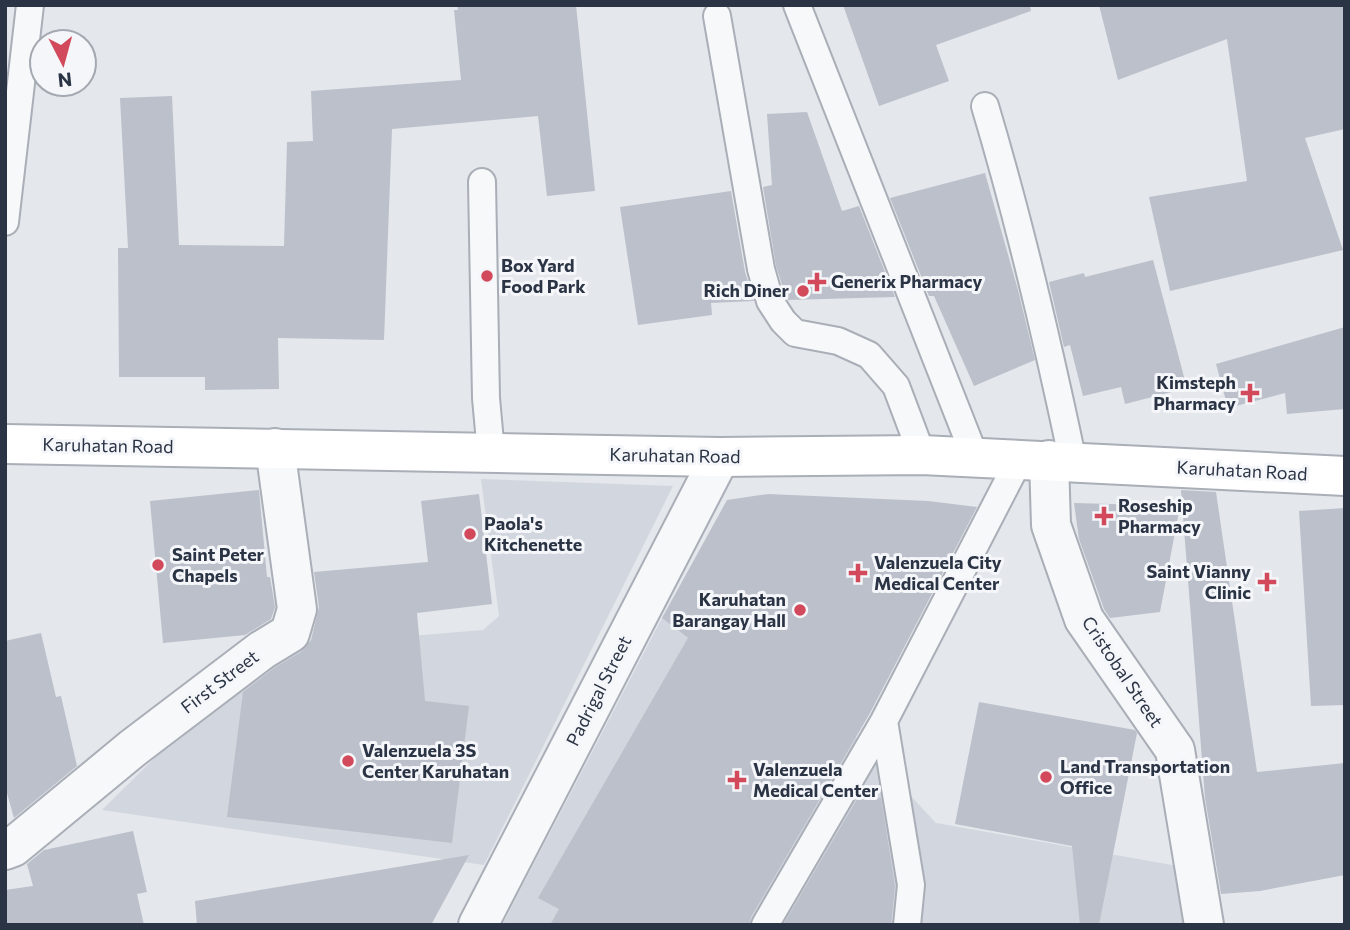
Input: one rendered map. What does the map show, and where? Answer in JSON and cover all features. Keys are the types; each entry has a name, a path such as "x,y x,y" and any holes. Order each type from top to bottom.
{"main road":[{"name":"Karuhatan Road","path":"5,444 720,457 922,455 1345,475"}],"street":[{"name":"First Street","path":"5,850 13,847 197,699 262,650 290,633 298,609 275,448"},
{"name":"Padrigal Street","path":"478,925 720,457"},
{"name":"Cristobal Street","path":"1047,461 1051,525 1084,619 1175,750 1204,925"}],"lane":[{"path":"5,222 30,5"},
{"path":"797,5 975,457"},
{"path":"717,16 761,269 770,301 795,333 838,341 869,355 896,386 922,455"},
{"path":"765,925 884,722 1047,461 1057,384 985,106"},
{"path":"482,182 486,398 491,453"},
{"path":"884,722 911,885 907,925"}],"shaded area":[{"path":"481,479 673,486 484,865 102,810 236,677 290,646 483,630 499,616"},
{"name":"Valenzuela Medical Center","path":"662,618 708,654 856,737 936,823 1183,867 1193,925 502,925"}],"building":[{"path":"457,5 576,5 595,191 547,196 538,116 392,129 384,340 278,338 279,389 205,390 205,377 119,377 118,248 128,248 120,98 172,96 179,245 284,246 287,142 313,141 311,91 461,80 454,10 458,10"},
{"path":"843,5 1030,5 1031,11 936,45 949,81 879,106"},
{"path":"1099,5 1345,5 1345,129 1305,138 1343,250 1170,291 1149,197 1247,181 1227,39 1118,80"},
{"path":"807,112 842,211 859,206 895,297 788,300 785,294 776,266 763,187 772,185 767,114"},
{"path":"985,173 1035,360 974,386 934,296 929,296 890,198"},
{"path":"731,191 745,272 754,301 711,303 712,315 638,325 620,207"},
{"path":"1153,260 1187,388 1125,404 1121,387 1083,396 1070,345 1064,347 1049,282 1084,273 1085,277"},
{"path":"1345,327 1345,409 1287,414 1285,393 1228,408 1216,364"},
{"path":"259,490 267,577 270,577 275,607 271,619 245,635 163,643 150,501"},
{"path":"1181,490 1216,492 1257,772 1345,763 1345,875 1260,891 1221,894 1205,798"},
{"path":"479,494 492,604 417,613 425,701 469,706 452,843 227,817 243,692 274,668 301,652 311,640 319,607 314,572 428,562 421,501"},
{"path":"768,494 928,501 977,507 870,713 751,917 749,925 550,925 559,909 538,898 688,638 662,618 727,500"},
{"path":"1074,503 1180,506 1160,612 1110,618 1104,609 1079,539"},
{"path":"1345,508 1345,705 1311,706 1299,511"},
{"path":"41,633 56,697 61,696 77,766 14,818 5,786 5,641"},
{"name":"Land Transportation Office","path":"979,702 1135,730 1137,733 1099,925 1080,925 1072,846 955,824"},
{"path":"860,794 881,798 895,886 891,925 783,925"},
{"path":"133,831 147,892 137,894 144,925 5,925 5,890 33,886 27,864 44,850"},
{"path":"469,855 431,925 197,925 195,901"}],"place":[{"name":"Box Yard Food Park","path":"487,276"},
{"name":"Generix Pharmacy","path":"817,282"},
{"name":"Rich Diner","path":"803,291"},
{"name":"Kimsteph Pharmacy","path":"1250,393"},
{"name":"Roseship Pharmacy","path":"1104,516"},
{"name":"Paola's Kitchenette","path":"470,534"},
{"name":"Saint Peter Chapels","path":"158,565"},
{"name":"Valenzuela City Medical Center","path":"858,573"},
{"name":"Saint Vianny Clinic","path":"1267,582"},
{"name":"Karuhatan Barangay Hall","path":"800,610"},
{"name":"Valenzuela 3S Center Karuhatan","path":"348,761"},
{"name":"Land Transportation Office","path":"1046,777"},
{"name":"Valenzuela Medical Center","path":"737,780"}]}
